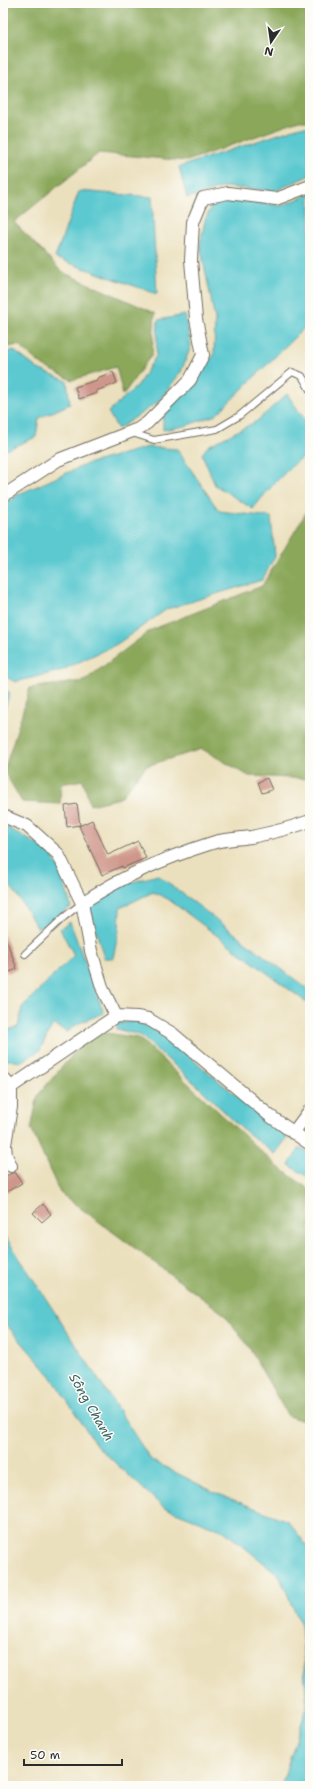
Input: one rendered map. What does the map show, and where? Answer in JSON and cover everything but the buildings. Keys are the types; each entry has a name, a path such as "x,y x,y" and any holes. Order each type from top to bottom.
{"street":[{"path":"3,496 58,460 138,429 147,423 190,380 203,355 196,319 191,260 193,222 203,198 228,193 276,199 310,186"},
{"path":"3,816 27,826 58,854 82,903 91,951 103,990 116,1016"},
{"path":"82,903 106,887 169,859 213,842 251,837 293,827 310,821"},
{"path":"11,1166 6,1155 5,1145 11,1107 7,1082 116,1016 137,1016 148,1019 173,1034 293,1133 310,1144"},
{"path":"293,1133 310,1110"}],"lane":[{"path":"129,432 154,440 217,429 239,416 292,372 302,376 310,390"},
{"path":"25,954 64,917 82,903"}],"green space":[{"path":"3,3 310,3 310,121 299,121 187,161 99,153 14,222 62,272 155,313 152,354 123,395 116,367 72,380 43,366 18,345 3,348"},
{"path":"310,506 310,779 249,776 202,749 146,766 120,798 90,805 83,780 61,784 60,804 22,802 4,771 30,688 84,681 151,630 262,586"},
{"path":"93,1031 139,1038 277,1166 310,1190 310,1423 288,1416 247,1344 224,1314 60,1193 31,1129 38,1095"}],"water":[{"path":"300,127 310,127 310,175 275,191 225,187 187,198 179,167"},
{"path":"79,191 152,197 157,294 55,258"},
{"path":"310,194 310,322 216,415 185,426 163,430 163,416 214,355 215,319 200,245 205,220 211,207 223,200 257,202 281,206"},
{"path":"185,315 191,346 181,372 158,402 118,429 108,412 138,385 156,356 158,320"},
{"path":"13,350 38,369 67,381 70,404 39,418 36,437 4,451 5,380 3,380 3,354"},
{"path":"287,394 310,427 310,452 279,478 253,509 215,485 202,454 208,446 257,421"},
{"path":"148,447 177,449 219,511 271,517 275,556 262,580 167,609 117,644 60,671 15,682 3,675 3,505 19,494 87,464"},
{"path":"3,687 10,693 3,714"},
{"path":"3,825 47,850 60,869 71,907 38,929 17,895 3,877"},
{"path":"158,875 310,991 310,1005 168,899 153,892 120,908 119,930 113,958 104,958 89,907 114,887"},
{"path":"70,922 104,1013 79,1023 67,1032 53,1024 40,1050 20,1062 3,1059 3,1031 18,1027 22,1007 74,955 60,929"},
{"path":"137,1021 160,1032 287,1138 275,1154 240,1127 200,1088 140,1035 116,1029 118,1023"},
{"path":"300,1148 310,1153 310,1178 289,1165"},
{"name":"Sông Chanh","path":"3,1233 151,1460 216,1493 288,1521 310,1550 310,1786 281,1786 307,1707 301,1625 279,1575 224,1531 163,1507 97,1446 51,1376 3,1321"}]}
